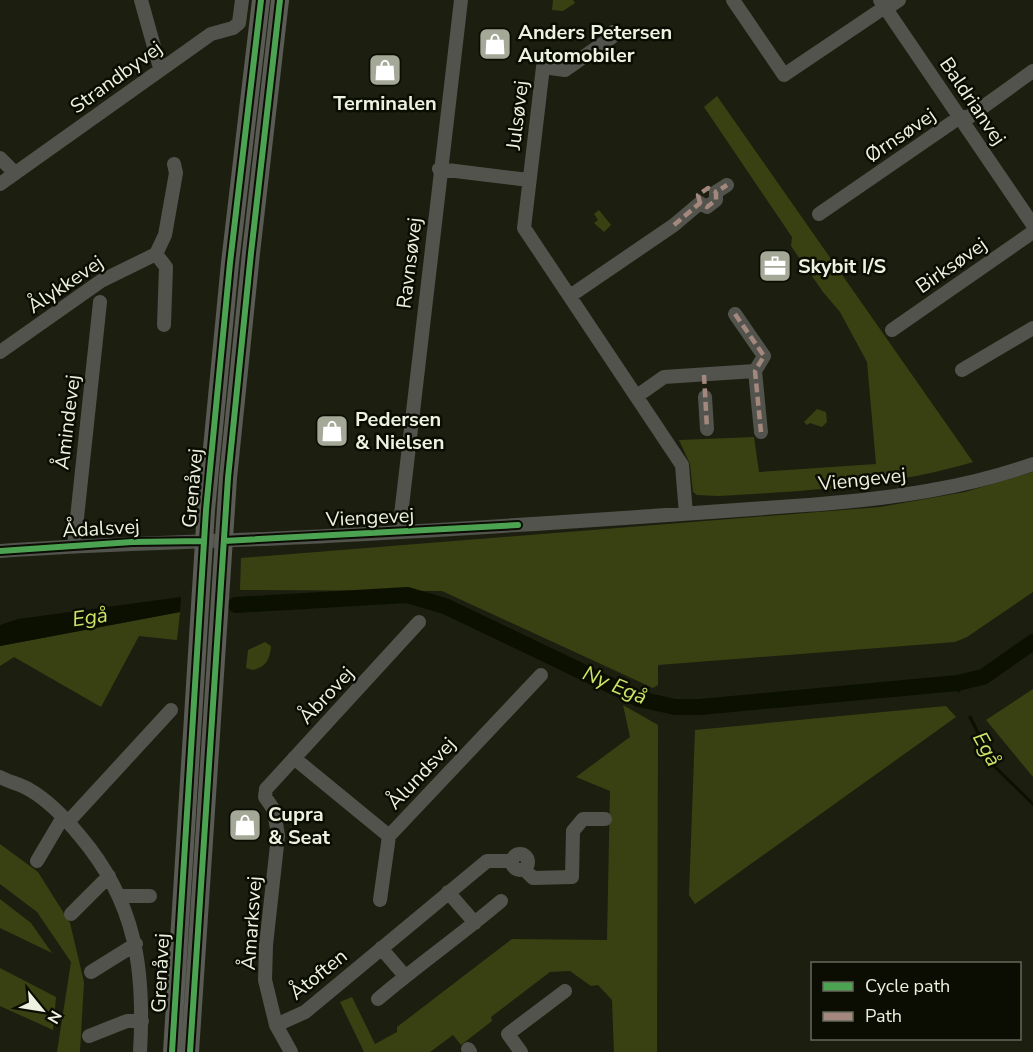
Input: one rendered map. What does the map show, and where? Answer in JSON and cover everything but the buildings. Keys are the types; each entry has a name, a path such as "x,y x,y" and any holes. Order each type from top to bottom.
{"main road":[{"name":"Grenåvej","path":"172,1052 204,541 229,274 261,0"},
{"name":"Grenåvej","path":"190,1052 218,605 244,317 280,0"}],"street":[{"path":"141,0 160,68"},
{"name":"Strandbyvej","path":"0,184 160,68 211,34 233,28 239,23 242,0"},
{"name":"Ravnsøvej","path":"399,531 439,169 461,0"},
{"path":"733,0 784,75 884,5 899,0"},
{"name":"Baldrianvej","path":"884,5 1033,225"},
{"name":"Julsøvej","path":"613,32 612,37 565,70 543,67 524,228 682,465 686,514"},
{"name":"Ørnsøvej","path":"819,214 960,117 969,117 1033,71"},
{"path":"0,158 15,173"},
{"path":"164,325 166,267 156,254 165,235 176,173 174,164"},
{"name":"Julsøvej","path":"439,169 529,180"},
{"path":"570,296 674,225 700,203 707,207 716,200 721,189"},
{"name":"Birksøvej","path":"892,330 1033,232"},
{"name":"Ålykkevej","path":"0,352 101,281 156,254"},
{"name":"Åmindevej","path":"74,546 100,302"},
{"path":"735,314 764,356 755,371 761,432"},
{"path":"962,370 1033,328"},
{"path":"637,396 664,377 704,387 755,371"},
{"path":"704,387 707,429"},
{"name":"Viengevej","path":"204,541 224,542 686,514 883,499 993,477 1033,464"},
{"name":"Ådalsvej","path":"0,551 204,541"},
{"name":"Åbrovej","path":"265,797 266,789 420,622"},
{"name":"Ålundsvej","path":"294,758 389,836 541,675"},
{"path":"37,861 65,819 171,710"},
{"path":"0,777 30,790 65,819 94,853 119,896 136,944 141,972 140,1052"},
{"name":"Åmarksvej","path":"265,797 274,810 278,836 266,945 266,980 276,1025 291,1052"},
{"name":"Åtoften","path":"276,1025 305,1012 487,861 512,861 515,868 524,869 533,878 568,879 572,877 573,831 583,819 605,819"},
{"path":"380,900 389,836"},
{"path":"72,914 108,876"},
{"path":"448,892 475,923"},
{"path":"119,896 150,896"},
{"path":"378,999 501,900"},
{"path":"91,972 136,944"},
{"path":"381,948 405,976"},
{"path":"521,1052 508,1034 565,991"},
{"path":"89,1036 127,1021 142,1021"}],"green space":[{"path":"553,0 573,0 575,3 563,11 552,10"},
{"path":"717,96 973,462 910,477 847,486 718,496 697,495 693,492 690,464 679,440 754,437 759,472 876,464 867,362 840,312 791,246 792,237 704,107"},
{"path":"599,210 611,225 604,232 594,223 598,220 594,214"},
{"path":"817,409 826,412 827,422 822,427 810,423 807,425 804,422"},
{"path":"1033,472 1033,592 967,637 955,642 658,665 658,685 653,688 442,591 240,590 241,558 880,507 965,492"},
{"path":"180,612 177,640 139,636 101,707 14,657 0,666 0,646"},
{"path":"265,642 271,646 266,662 257,669 246,668 248,650"},
{"path":"1033,689 1033,777 986,720"},
{"path":"623,705 658,725 657,1052 614,1052 612,1000 598,985 591,986 570,971 550,972 491,1017 492,1021 461,1045 453,1035 430,1052 364,1052 340,1002 352,997 375,1044 397,1032 397,1027 512,939 607,940 610,791 576,777 630,737"},
{"path":"946,706 956,717 695,904 689,895 695,730"},
{"path":"0,844 38,872 70,923 84,982 80,1052 57,1052 71,962 37,912 0,884"},
{"path":"0,899 31,923 52,953 0,928"},
{"path":"0,968 56,997 53,1030 0,1006"}],"water":[{"path":"181,597 180,612 0,646 0,625 18,619"}],"waterway":[{"name":"Ny Egå","path":"236,605 407,595 445,606 639,699 675,707 700,707 957,683 983,677 1033,642"},
{"path":"957,683 959,691"},
{"name":"Egå","path":"970,717 995,767 1033,804"}],"marked path":[{"path":"674,225 700,203 707,207 716,200 716,192 727,185"},
{"path":"700,203 698,195 708,188 716,192"},
{"path":"735,314 764,356 755,371 761,432"},
{"path":"704,375 707,429"}],"cycle path":[{"path":"172,1052 206,510 230,263 261,0"},
{"path":"190,1052 228,478 280,0"},
{"path":"224,541 518,525"},
{"path":"0,551 132,542 204,541"}],"place":[{"name":"Anders Petersen Automobiler","path":"495,44"},
{"name":"Terminalen","path":"385,70"},
{"name":"Skybit I/S","path":"775,266"},
{"name":"Pedersen & Nielsen","path":"332,431"},
{"name":"Cupra & Seat","path":"245,825"}]}
